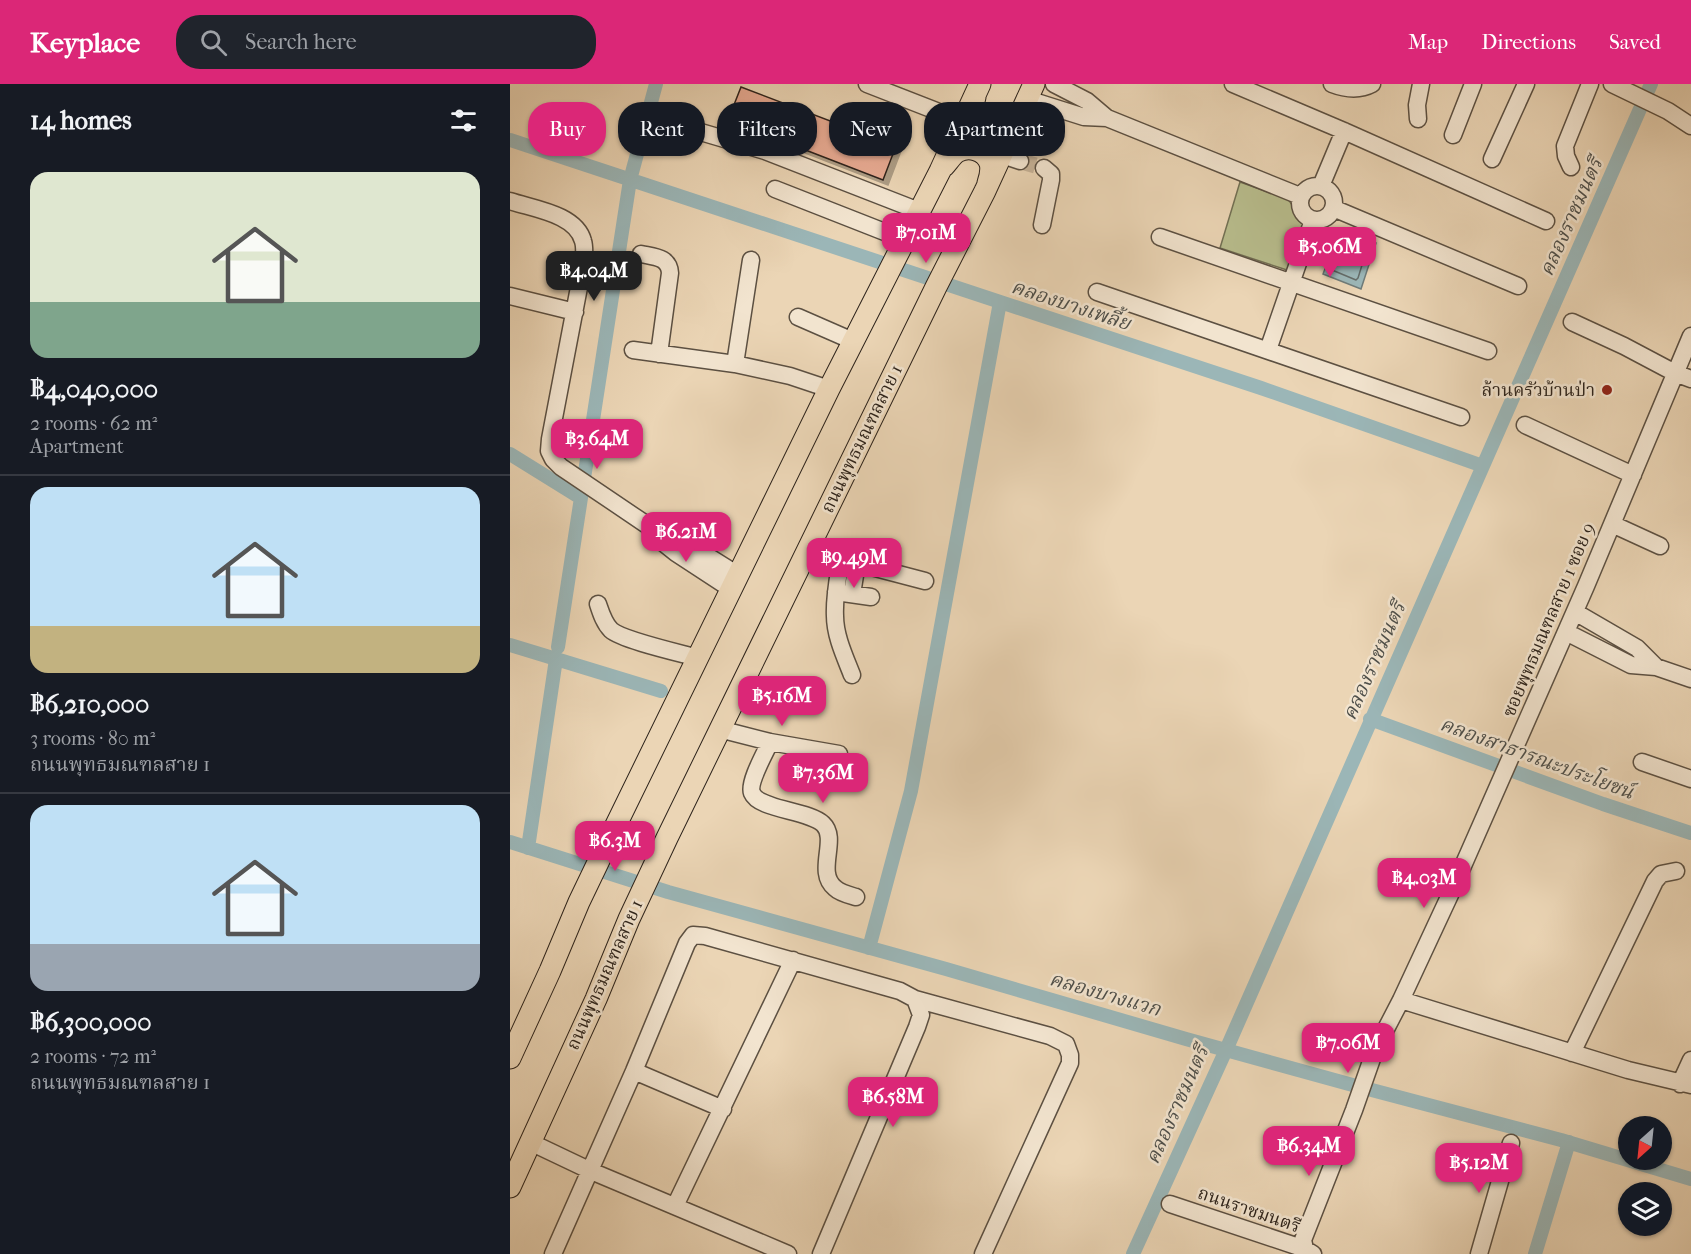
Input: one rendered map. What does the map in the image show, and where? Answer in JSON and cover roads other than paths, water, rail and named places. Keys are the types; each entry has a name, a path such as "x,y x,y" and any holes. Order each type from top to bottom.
{"main road":[{"path":"972,102 980,85"},
{"path":"980,85 972,112 975,122 985,130 996,132 1005,128 1028,97"},
{"name":"ถนนพุทธมณฑลสาย 1","path":"510,1187 596,999 629,919 719,729 985,191 1011,158 1028,97"},
{"path":"940,171 957,152 970,148 981,152 990,163 991,170 985,191"},
{"path":"512,1047 550,971 579,902 616,825 829,389 947,156"}],"street":[{"path":"867,84 924,106"},
{"path":"1054,84 1087,100 1107,118"},
{"path":"1233,84 1546,221"},
{"path":"1332,84 1351,89 1372,84"},
{"path":"1418,119 1417,96 1420,84"},
{"path":"1453,135 1473,84"},
{"path":"1492,159 1526,84"},
{"path":"1571,167 1565,146 1590,84"},
{"path":"1613,85 1668,111 1691,126"},
{"path":"1028,97 1084,117 1107,118 1300,196"},
{"path":"1321,186 1344,131"},
{"path":"705,133 765,151 921,208"},
{"path":"796,156 921,208"},
{"path":"1042,225 1051,180 1051,174 1044,168"},
{"path":"1321,186 1332,195 1334,208 1325,218 1313,220 1302,214 1300,196 1309,187 1321,186"},
{"path":"776,189 901,248"},
{"path":"510,201 567,219 579,230 584,243 584,261 550,439 549,451 553,459 574,476 647,525 676,553 735,582"},
{"path":"1334,208 1518,286"},
{"path":"1268,350 1313,220"},
{"path":"1160,237 1488,351"},
{"path":"641,254 661,259 670,265 659,354"},
{"path":"735,364 751,260"},
{"path":"1097,292 1461,417"},
{"path":"510,296 575,312"},
{"path":"798,317 853,341"},
{"path":"1572,322 1683,376"},
{"name":"ซอยพุทธมณฑลสาย 1 ซอย 9","path":"1307,1252 1303,1240 1375,1050 1455,884 1633,475 1683,376 1691,336"},
{"path":"633,350 735,364 790,376 829,389"},
{"path":"1525,425 1633,475"},
{"path":"1612,524 1660,546"},
{"path":"812,541 849,561 925,581"},
{"path":"849,561 844,593 834,617 836,630 852,675"},
{"path":"844,593 871,597"},
{"path":"598,604 604,621 612,631 623,637 698,658"},
{"path":"1575,612 1637,648 1656,667"},
{"path":"1566,632 1631,664 1656,667 1691,679"},
{"path":"719,729 770,742 839,753"},
{"path":"770,742 751,787 753,795 761,802 813,818 823,824 829,835 826,868 828,881 836,890 856,897"},
{"path":"1642,762 1691,779"},
{"path":"1572,1053 1655,881 1661,874 1676,871"},
{"path":"553,1254 591,1171 687,943 693,935 705,936 900,991 915,999 1050,1036 1066,1044 1070,1063 983,1254"},
{"path":"675,1206 793,960"},
{"path":"821,1254 917,1027 921,1015 915,999"},
{"path":"1401,1000 1628,1070 1685,1085 1691,1060"},
{"path":"634,1071 723,1108"},
{"path":"530,1142 591,1171 788,1254"},
{"path":"1479,1254 1511,1143"},
{"name":"ถนนราชมนตรี","path":"1170,1204 1307,1252"}],"water":[{"path":"1339,232 1376,243 1361,289 1323,274"}],"waterway":[{"path":"558,647 630,180 656,84"},
{"name":"คลองราชมนตรี","path":"1133,1254 1226,1050 1651,84"},
{"name":"คลองบางเพลี้ย","path":"510,140 1261,388 1483,466"},
{"path":"869,948 911,791 1000,302"},
{"path":"510,454 581,498"},
{"path":"510,645 661,691"},
{"path":"528,848 556,659"},
{"name":"คลองสาธารณะประโยชน์","path":"1370,719 1603,804 1691,833"},
{"name":"คลองบางแวก","path":"510,842 668,892 946,969 1186,1039 1561,1140 1691,1179"},
{"path":"1535,1254 1569,1142"}],"tunnel":[{"path":"1020,161 1044,168"}],"place":[{"name":"ล้านครัวบ้านป่า","path":"1607,390"}]}
